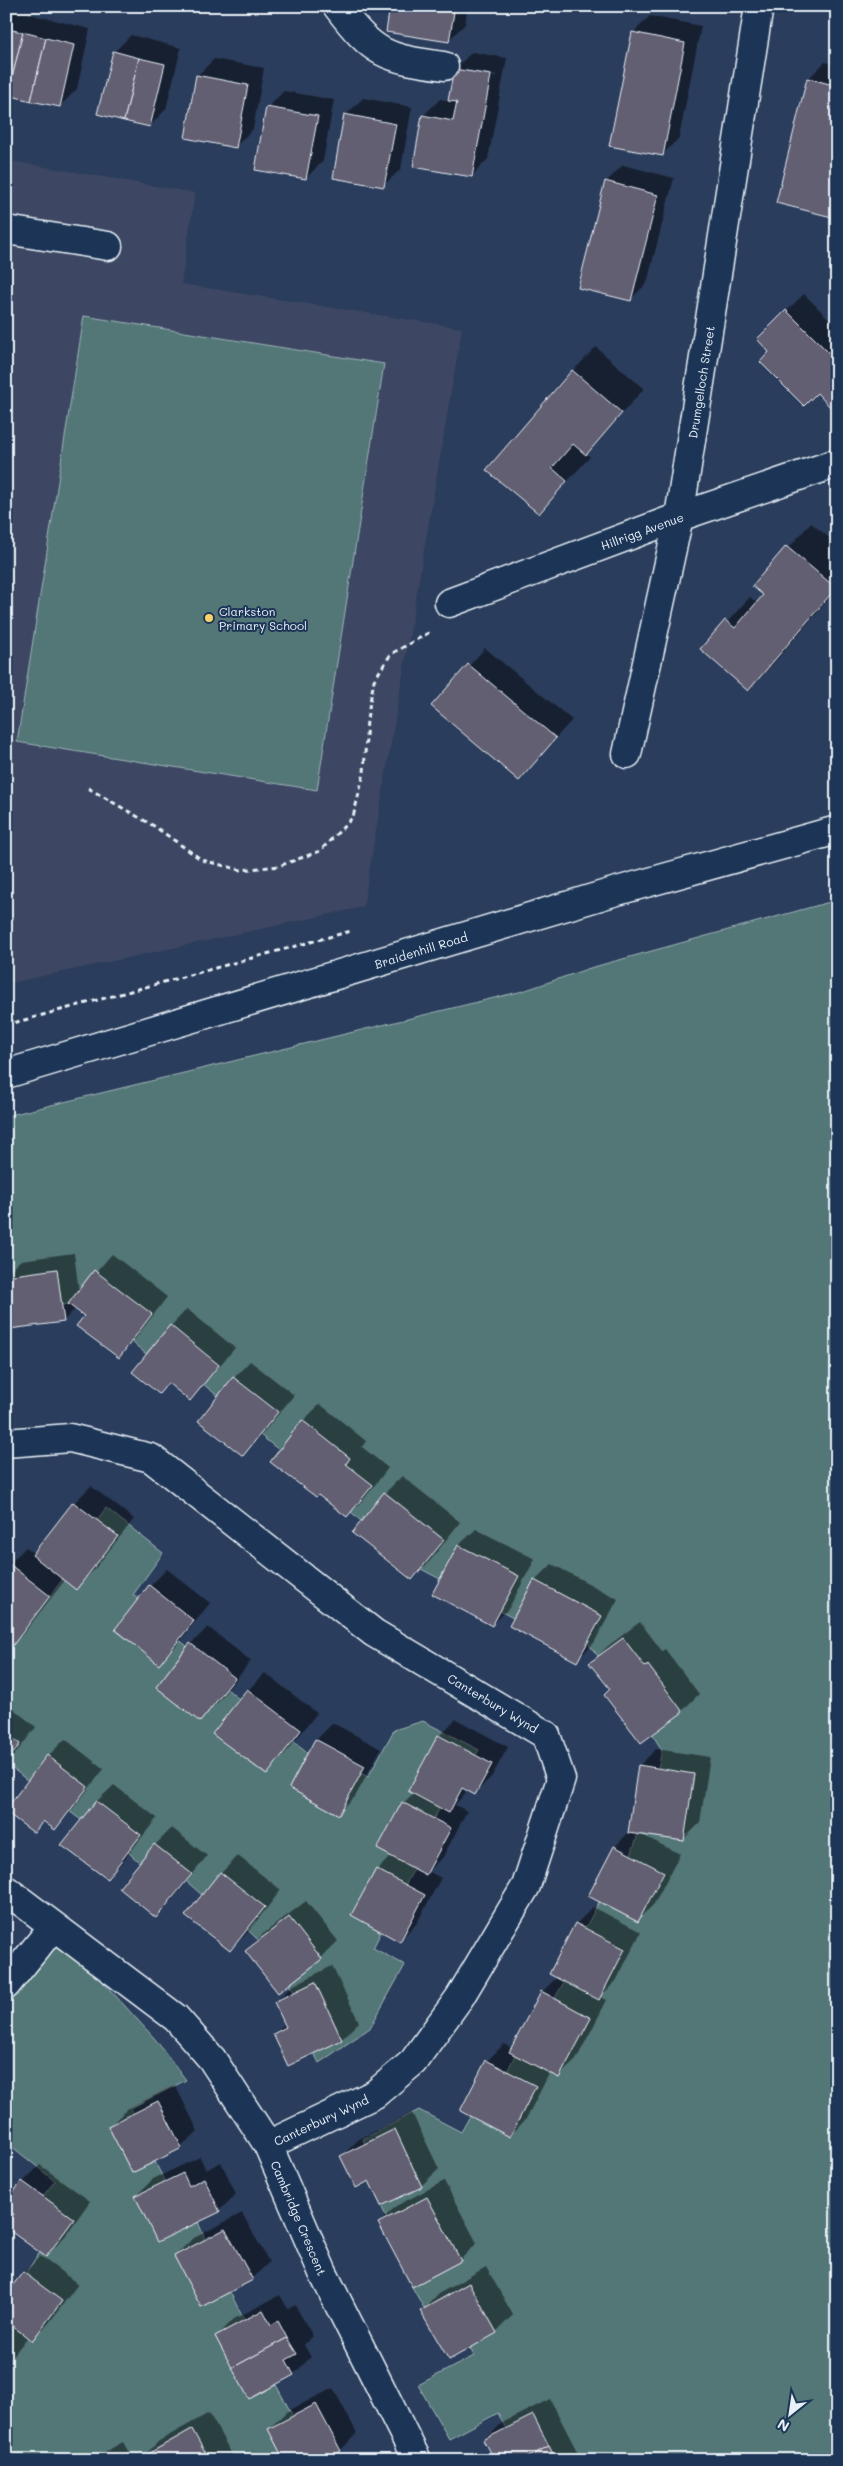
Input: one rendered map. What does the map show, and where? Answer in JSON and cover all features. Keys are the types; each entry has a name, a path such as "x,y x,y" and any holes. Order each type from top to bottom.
{"street":[{"path":"337,6 358,34 376,50 394,57 444,66"},
{"name":"Drumgelloch Street","path":"627,754 679,517 759,6"},
{"path":"6,230 108,246"},
{"name":"Hillrigg Avenue","path":"448,603 679,517 837,463"},
{"name":"Braidenhill Road","path":"6,1074 610,893 837,830"},
{"name":"Canterbury Wynd","path":"6,1443 70,1438 151,1458 374,1633 546,1735 561,1779 526,1886 460,1997 413,2062 375,2094 268,2145"},
{"name":"Cambridge Crescent","path":"6,1890 176,2018 212,2058 268,2145 323,2273 412,2458"},
{"path":"6,1985 54,1928"}],"path":[{"path":"88,788 154,826 202,860 242,870 279,866 320,851 353,817 364,773 367,719 374,680 391,654 422,636 443,627 448,603"}],"shaded area":[{"name":"Clarkston Primary School","path":"6,160 195,193 181,284 462,328 363,907 6,984"}],"green space":[{"path":"84,316 384,364 317,790 17,742"},
{"path":"837,900 837,2460 556,2460 533,2415 506,2429 498,2413 449,2439 418,2385 474,2356 470,2348 497,2332 469,2283 424,2308 412,2287 461,2261 427,2197 387,2218 381,2206 422,2186 395,2129 365,2144 363,2139 419,2110 461,2132 470,2116 510,2137 535,2087 507,2072 515,2055 559,2078 591,2018 555,1998 564,1982 599,1999 585,1929 599,1902 638,1922 663,1872 631,1855 638,1834 684,1841 658,1769 662,1750 652,1734 648,1665 645,1667 623,1638 598,1656 587,1642 601,1615 534,1580 513,1618 500,1611 518,1576 459,1545 440,1579 421,1569 444,1539 385,1492 361,1521 351,1512 372,1485 346,1464 350,1458 302,1420 279,1450 260,1435 277,1412 233,1377 218,1396 203,1384 170,1325 146,1354 131,1341 94,1270 68,1304 62,1305 57,1270 6,1276 6,1116 523,991 590,968"},
{"path":"106,1508 163,1553 133,1595 139,1599 115,1630 159,1664 179,1640 187,1646 156,1687 200,1722 227,1689 240,1700 213,1734 266,1775 293,1741 307,1753 289,1788 339,1815 361,1773 368,1777 394,1730 423,1721 479,1750 433,1819 378,1849 414,1869 405,1885 376,1869 352,1915 381,1932 373,1948 405,1965 370,2028 319,2063 314,2053 342,2039 315,1982 294,1992 289,1985 322,1959 289,1917 258,1940 247,1929 220,1872 202,1895 186,1881 191,1873 155,1844 139,1862 128,1852 141,1835 96,1801 81,1820 69,1811 88,1786 48,1756 28,1781 6,1763 20,1745 6,1733 6,1653 63,1579 76,1590 118,1536 97,1520"},
{"path":"55,1942 93,1971 155,2039 186,2080 131,2108 133,2114 108,2126 132,2173 155,2162 165,2182 135,2196 157,2241 198,2222 205,2239 174,2256 201,2307 230,2292 244,2320 215,2336 249,2399 276,2385 293,2416 268,2429 284,2460 209,2460 191,2429 141,2457 142,2460 6,2460 6,2362 12,2355 6,2350 6,2321 32,2341 62,2302 25,2274 40,2252 46,2257 74,2219 43,2196 55,2181 6,2142 6,2000"}],"building":[{"path":"390,6 455,6 449,42 386,32"},
{"path":"6,29 23,32 8,95 6,95"},
{"path":"23,32 46,38 31,101 8,95"},
{"path":"632,32 685,43 663,156 609,146"},
{"path":"46,38 74,45 60,107 31,101"},
{"path":"113,51 139,58 124,121 97,114"},
{"path":"139,58 165,64 150,127 124,121"},
{"path":"454,69 491,75 472,177 413,167 422,115 453,121 457,102 448,101"},
{"path":"196,75 248,85 236,148 185,138"},
{"path":"807,78 837,86 837,195 832,217 776,203"},
{"path":"266,107 318,116 306,179 255,170"},
{"path":"344,114 396,124 384,187 333,178"},
{"path":"605,181 658,195 631,301 578,288"},
{"path":"786,310 837,361 837,403 831,408 817,393 804,406 760,362 769,352 757,339"},
{"path":"572,370 622,413 586,455 573,444 552,468 567,481 539,514 486,470"},
{"path":"786,546 836,588 748,691 700,649 725,620 735,628 763,595 752,586"},
{"path":"468,664 556,738 519,781 431,706"},
{"path":"57,1269 64,1322 9,1329 6,1276"},
{"path":"94,1270 152,1314 119,1358 76,1326 84,1316 68,1304"},
{"path":"170,1325 219,1365 190,1401 168,1383 159,1394 132,1372"},
{"path":"233,1377 278,1412 243,1456 198,1421"},
{"path":"302,1420 350,1458 346,1464 373,1485 347,1517 318,1495 316,1497 270,1462"},
{"path":"384,1492 444,1540 412,1580 352,1533"},
{"path":"73,1502 118,1536 76,1590 32,1555"},
{"path":"458,1545 519,1576 492,1626 432,1594"},
{"path":"8,1563 50,1596 7,1653 6,1565"},
{"path":"534,1580 602,1616 577,1662 509,1626"},
{"path":"149,1585 194,1621 159,1665 115,1629"},
{"path":"623,1638 645,1667 648,1665 683,1712 641,1743 604,1695 610,1689 589,1663"},
{"path":"190,1643 235,1678 200,1722 156,1687"},
{"path":"247,1689 301,1730 267,1775 212,1734"},
{"path":"6,1733 20,1744 6,1763"},
{"path":"438,1735 492,1764 475,1795 462,1788 449,1813 408,1791"},
{"path":"315,1739 365,1766 339,1815 289,1788"},
{"path":"47,1755 88,1787 55,1830 43,1821 34,1833 6,1812 6,1809"},
{"path":"638,1765 694,1774 684,1841 628,1833"},
{"path":"96,1801 141,1835 107,1879 61,1845"},
{"path":"402,1802 451,1828 426,1875 377,1849"},
{"path":"154,1844 192,1874 156,1918 119,1888"},
{"path":"614,1846 664,1872 638,1922 588,1896"},
{"path":"376,1869 425,1895 400,1942 351,1915"},
{"path":"220,1872 265,1907 230,1951 185,1916"},
{"path":"289,1917 322,1959 278,1993 245,1951"},
{"path":"575,1923 625,1949 599,2000 549,1974"},
{"path":"315,1982 342,2040 288,2066 273,2034 286,2027 274,2002"},
{"path":"541,1991 591,2018 559,2078 509,2052"},
{"path":"486,2060 536,2086 510,2137 460,2111"},
{"path":"158,2101 182,2148 132,2173 108,2126"},
{"path":"395,2129 422,2187 381,2206 369,2181 356,2188 340,2156"},
{"path":"183,2173 189,2186 204,2178 220,2212 157,2242 135,2196"},
{"path":"22,2181 74,2219 46,2257 6,2228 6,2224 14,2214 6,2208 6,2202"},
{"path":"427,2197 461,2261 412,2287 378,2223"},
{"path":"225,2229 253,2280 201,2307 174,2256"},
{"path":"23,2272 62,2301 32,2341 6,2321 6,2294"},
{"path":"469,2283 497,2333 449,2360 420,2311"},
{"path":"263,2310 271,2325 278,2321 287,2338 232,2368 215,2336"},
{"path":"287,2338 297,2354 286,2360 294,2375 249,2399 232,2368"},
{"path":"316,2404 341,2451 325,2460 284,2460 268,2429"},
{"path":"533,2415 549,2446 523,2460 494,2460 483,2440"},
{"path":"192,2429 209,2460 142,2460 141,2458"},
{"path":"549,2446 556,2460 523,2460"}],"place":[{"name":"Clarkston Primary School","path":"209,618"}]}
